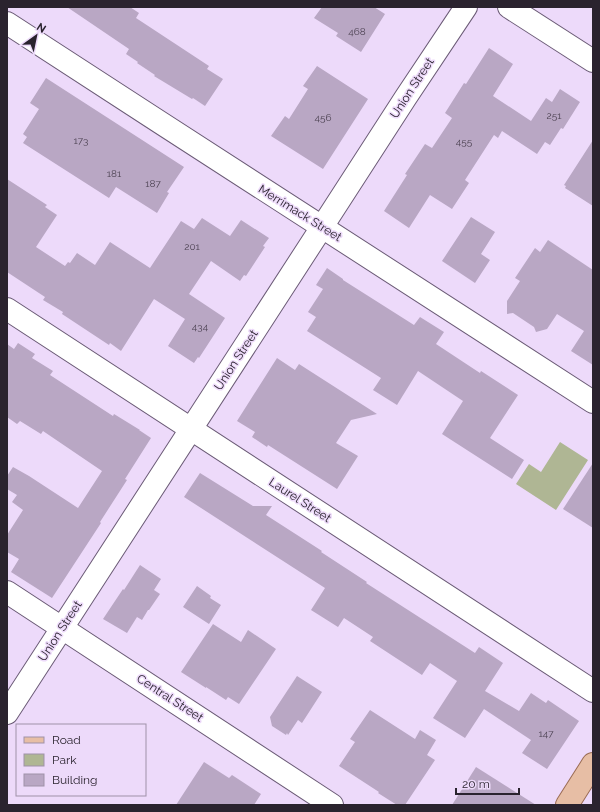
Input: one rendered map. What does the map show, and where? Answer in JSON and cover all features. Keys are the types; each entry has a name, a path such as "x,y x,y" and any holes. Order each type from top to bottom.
{"main road":[{"path":"566,805 593,764"}],"street":[{"name":"Union Street","path":"7,713 406,97 466,7"},
{"path":"510,7 593,61"},
{"name":"Merrimack Street","path":"7,23 593,402"},
{"name":"Laurel Street","path":"7,309 593,691"},
{"name":"Central Street","path":"7,592 332,805"}],"green space":[{"path":"560,442 588,460 556,510 516,484 529,464 541,472"}],"building":[{"path":"67,7 130,7 139,13 136,18 209,66 207,69 223,79 205,106 154,76 155,75 126,54 129,49"},
{"path":"322,7 374,7 385,14 361,52 336,36 338,33 314,18"},
{"path":"489,48 513,64 493,96 531,121 546,98 552,102 560,89 580,102 563,129 561,128 550,145 545,142 537,154 502,131 498,138 494,135 465,180 469,183 452,209 430,195 409,228 384,211 407,175 405,174 425,144 432,148 452,118 445,113"},
{"path":"317,66 368,99 323,169 271,136 285,116 289,119 308,89 303,86"},
{"path":"46,78 184,167 167,192 169,193 157,213 116,187 109,198 23,143 27,137 23,134 39,109 30,103"},
{"path":"593,140 593,206 565,188 566,186 564,185"},
{"path":"7,179 47,205 45,207 57,215 36,247 65,266 68,262 70,263 77,253 95,265 110,242 150,268 181,221 194,229 202,218 230,236 241,220 269,238 263,246 265,247 246,276 244,275 240,281 211,261 189,294 225,318 199,358 198,357 194,363 168,346 185,319 154,299 121,351 110,343 109,345 62,314 63,312 43,300 45,297 7,272"},
{"path":"471,217 495,232 481,254 490,260 475,283 442,261"},
{"path":"548,240 593,270 593,365 571,351 584,331 557,314 547,329 536,332 534,327 513,313 507,314 507,301 520,281 515,278 535,248 540,252"},
{"path":"327,268 343,280 414,325 420,317 444,332 436,344 480,373 481,371 518,395 490,438 524,460 512,479 442,434 463,401 418,371 397,405 373,390 381,378 307,331 316,317 308,312 323,289 316,285"},
{"path":"18,343 35,354 32,358 53,371 50,375 113,416 114,414 151,438 125,479 127,480 100,522 101,523 52,598 11,572 19,559 7,552 7,535 23,510 12,502 17,495 7,489 7,476 13,467 78,508 102,471 43,431 41,434 20,421 17,424 7,417 7,344 14,349"},
{"path":"277,358 295,370 299,364 377,414 351,420 336,443 358,456 337,489 268,445 267,447 252,437 255,432 237,421"},
{"path":"593,463 593,528 563,509"},
{"path":"200,473 253,506 272,506 266,515 322,551 321,552 367,582 366,583 475,653 479,647 503,663 485,691 519,711 531,693 546,703 548,700 579,721 547,769 522,753 531,740 484,709 465,738 433,718 457,681 430,663 422,675 370,641 373,637 344,618 338,627 311,610 325,588 184,497"},
{"path":"140,565 161,579 154,590 160,594 142,620 137,617 127,633 103,619"},
{"path":"197,586 211,596 210,598 221,605 209,624 183,607"},
{"path":"213,624 241,642 248,630 276,649 239,704 228,697 226,700 181,672"},
{"path":"297,676 322,692 302,723 298,720 288,735 287,733 286,735 272,726 270,717"},
{"path":"370,710 415,739 420,730 436,740 427,755 435,760 405,805 397,805 339,766 355,742 350,739"},
{"path":"204,762 229,778 232,775 261,794 254,805 176,805"},
{"path":"476,767 536,805 452,805"}]}
